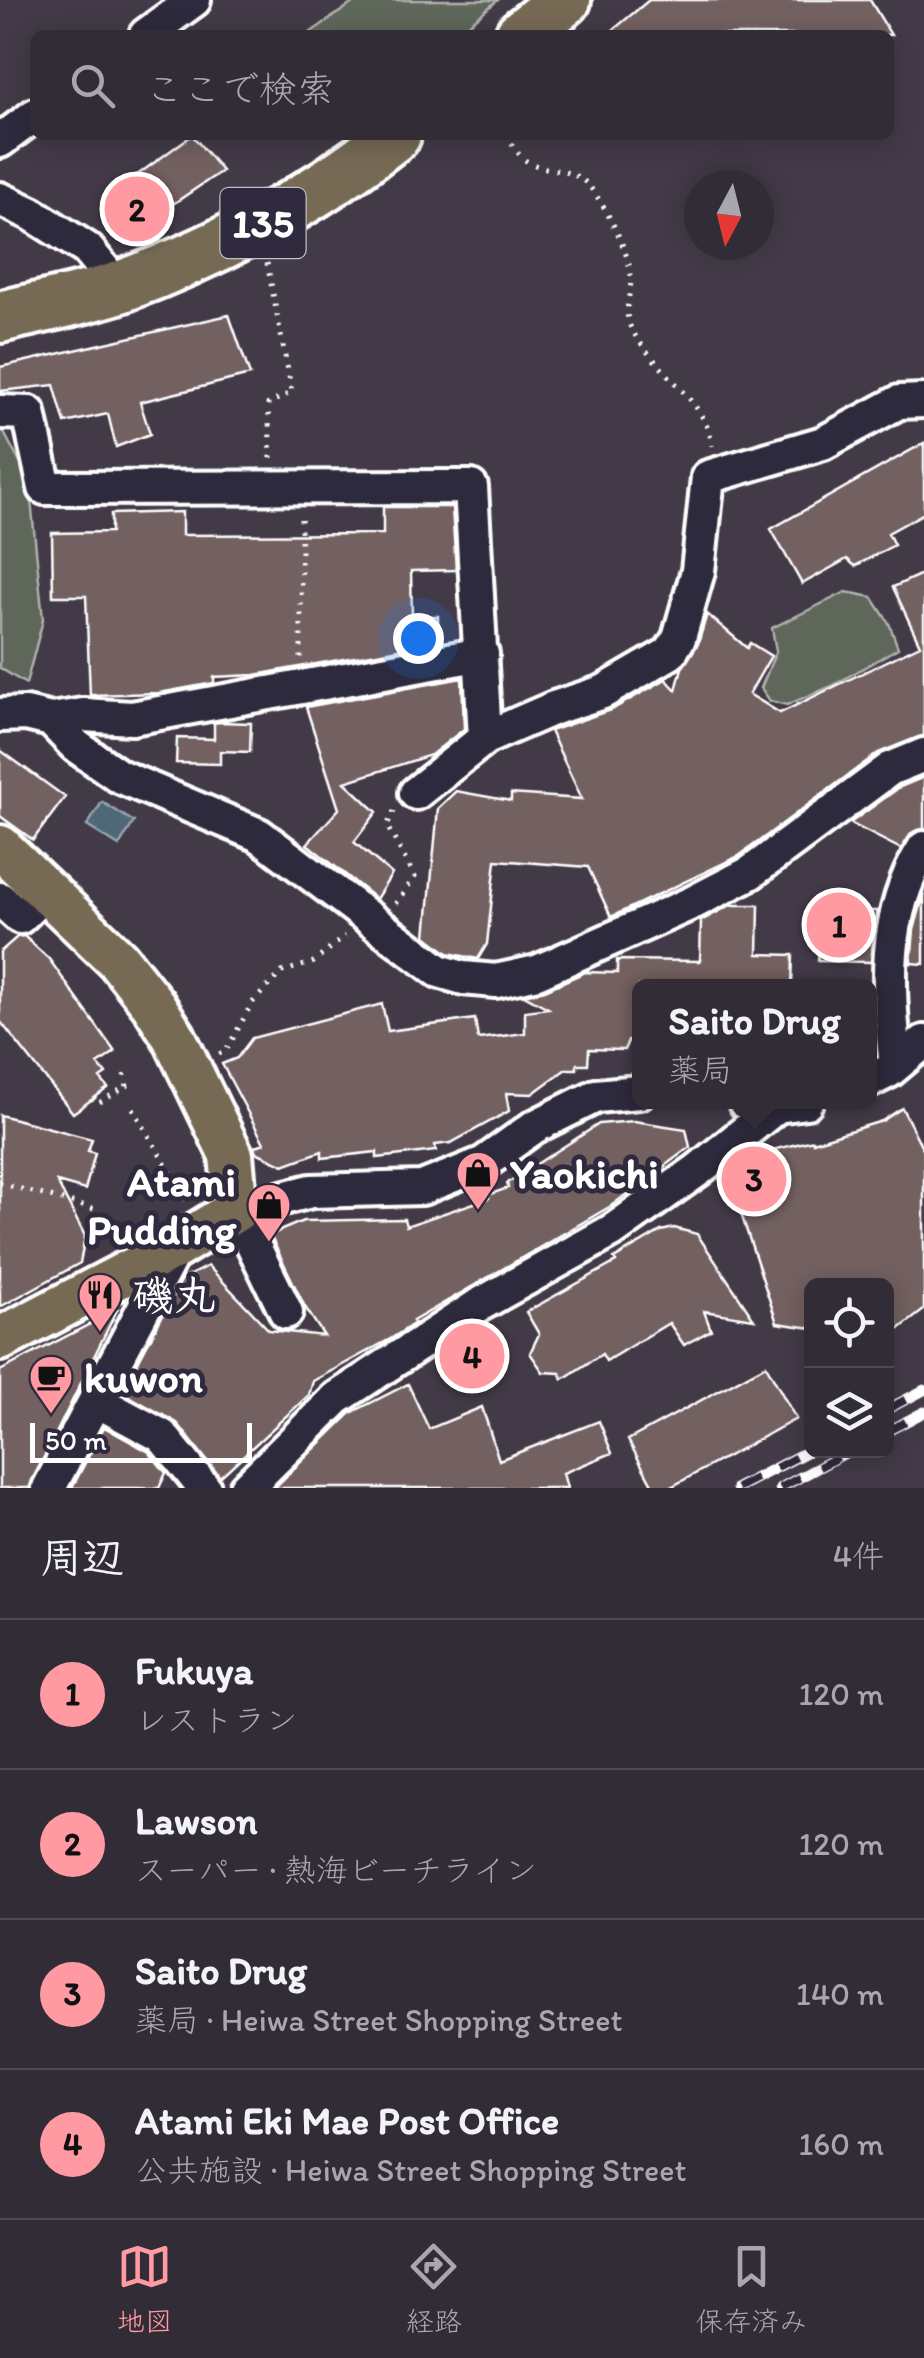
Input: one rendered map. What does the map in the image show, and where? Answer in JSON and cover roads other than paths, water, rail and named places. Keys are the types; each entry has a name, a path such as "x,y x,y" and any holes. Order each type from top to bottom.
{"highway":[{"path":"527,30 565,0"},
{"name":"135","path":"0,317 118,287 249,231 350,171 389,140"}],"main road":[{"path":"0,847 118,960 153,1004 190,1068 232,1155 236,1210 166,1264 0,1339"}],"street":[{"path":"153,30 194,0"},
{"path":"0,140 30,119"},
{"path":"0,199 87,249 118,287"},
{"path":"416,793 485,738 603,692 670,653 698,571 708,477 823,443 899,402 924,401"},
{"path":"0,412 29,413 45,488 471,487 485,738"},
{"path":"0,715 26,714 50,720 83,716 132,718 482,654"},
{"path":"50,720 76,746 119,776 258,834 439,971 496,981 537,972 750,873 890,769 924,756"},
{"path":"882,1073 899,898 924,848"},
{"path":"0,899 20,917 47,891"},
{"path":"882,1073 924,1042"},
{"path":"286,1312 236,1210 310,1191 422,1188 484,1163 534,1127 596,1096 632,1093"},
{"path":"246,1488 337,1398 480,1305 612,1231 698,1170 769,1109"},
{"path":"49,1488 166,1264"},
{"path":"96,1400 162,1436 204,1488"}],"water":[{"path":"102,802 134,822 119,846 87,826"}],"railway":[{"path":"894,1406 924,1390"},
{"path":"894,1428 924,1412"},
{"path":"737,1488 804,1453"},
{"path":"780,1488 836,1458"}],"place":[{"name":"Lawson","path":"137,209"},
{"name":"Fukuya","path":"839,925"},
{"name":"Saito Drug","path":"754,1179"},
{"name":"Yaokichi","path":"478,1211"},
{"name":"Atami Pudding","path":"269,1243"},
{"name":"磯丸","path":"100,1333"},
{"name":"Atami Eki Mae Post Office","path":"472,1356"},
{"name":"kuwon","path":"51,1415"}]}
